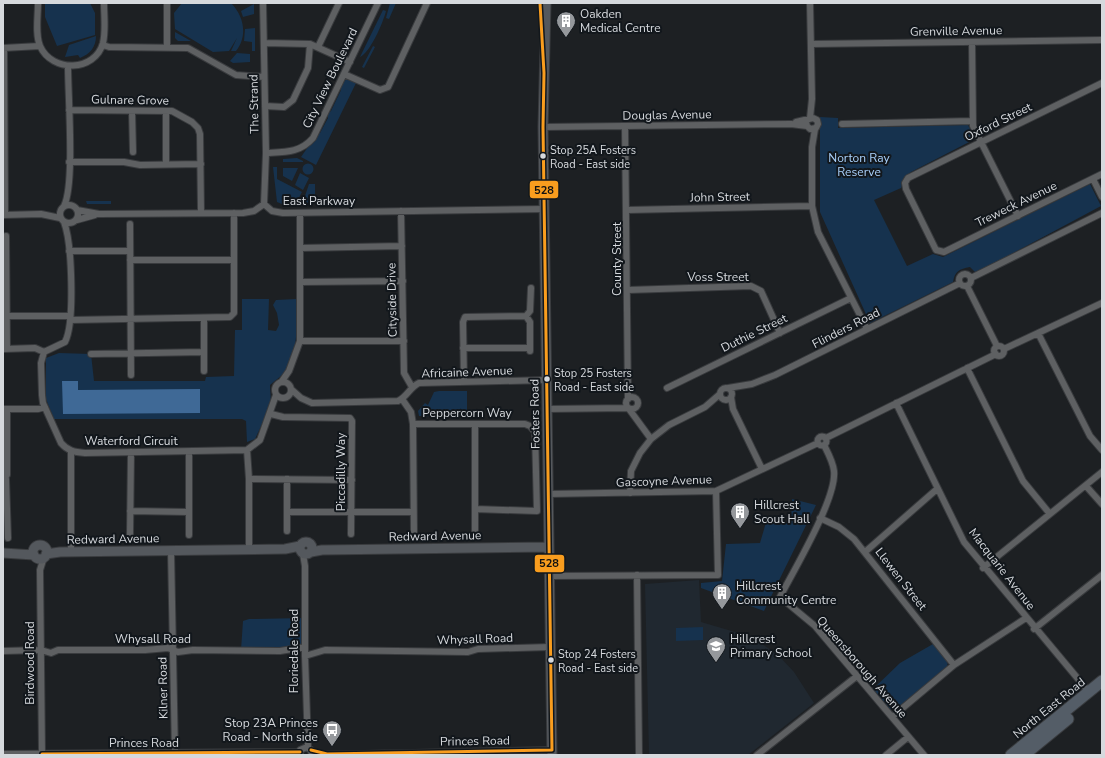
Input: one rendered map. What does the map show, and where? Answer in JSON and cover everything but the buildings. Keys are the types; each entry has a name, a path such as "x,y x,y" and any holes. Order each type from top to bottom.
{"highway":[{"name":"North East Road","path":"1024,755 1095,694 1102,681"},
{"name":"North East Road","path":"1012,755 1095,694"}],"main road":[{"name":"Fosters Road","path":"540,3 544,73"},
{"name":"Fosters Road","path":"546,3 543,127 552,753"},
{"name":"Redward Avenue","path":"3,553 285,549 306,551 549,547"}],"street":[{"path":"38,3 38,37 40,46 46,55 56,62 68,67 84,62 96,55 103,45 104,3"},
{"path":"167,3 167,47"},
{"name":"The Strand","path":"263,3 266,153 264,204"},
{"path":"318,47 339,3"},
{"name":"City View Boulevard","path":"266,153 292,152 307,144 313,138 378,3"},
{"path":"344,74 380,90 384,90 388,87 427,3"},
{"path":"810,3 812,206 818,232 867,329"},
{"name":"Grenville Avenue","path":"811,44 1102,40"},
{"path":"972,42 972,121 1018,216"},
{"path":"264,43 310,44 350,62"},
{"path":"265,106 284,107 293,100 309,64 310,44"},
{"path":"103,45 109,47 188,48 236,75 264,77"},
{"path":"40,46 3,48 4,215 41,214 69,205 99,214"},
{"path":"6,236 4,257 6,316 5,349 35,348 44,352 65,342 68,335 70,318 69,248 59,213 63,207 68,189 68,67"},
{"name":"Oxford Street","path":"940,252 936,250 906,189 905,183 908,178 1102,82"},
{"name":"Gulnare Grove","path":"69,110 172,111 198,128 200,134 201,212"},
{"path":"132,111 133,152"},
{"path":"166,111 166,164"},
{"path":"842,124 972,121"},
{"name":"Douglas Avenue","path":"543,127 625,127 810,123"},
{"name":"County Street","path":"625,127 629,403"},
{"path":"69,162 201,164"},
{"name":"Treweck Avenue","path":"940,252 944,252 1102,174"},
{"path":"1093,179 1102,197"},
{"path":"68,189 76,208 75,221 69,248"},
{"path":"41,214 62,220 75,221 99,214 201,212 234,213 254,211 264,204"},
{"name":"East Parkway","path":"264,204 272,211 283,213 545,209"},
{"name":"John Street","path":"627,210 812,206"},
{"name":"Cityside Drive","path":"401,211 404,373 412,386"},
{"path":"6,316 130,320 204,319 225,318 232,316 234,306 234,213"},
{"path":"249,550 250,479 247,450 260,440 274,404 276,395 275,387 282,382 290,371 300,341 300,213"},
{"path":"971,278 1102,213"},
{"path":"130,224 131,375"},
{"path":"300,248 402,246"},
{"path":"69,248 130,251"},
{"path":"130,260 234,260"},
{"path":"971,278 967,274 964,274 960,278 960,283 963,286 967,286 997,346 995,350 996,354"},
{"path":"967,286 970,284 971,278"},
{"path":"301,282 403,281"},
{"name":"Flinders Road","path":"728,388 740,387 775,376 960,283"},
{"name":"Voss Street","path":"628,290 751,286 761,291 780,333"},
{"path":"526,316 530,311 531,306 531,288"},
{"name":"Duthie Street","path":"667,388 851,298"},
{"path":"820,518 832,493 834,471 821,444 827,441 826,438 996,354 1002,355 1004,350 1102,303"},
{"path":"464,382 462,322 465,317 526,316"},
{"path":"463,348 530,349 530,322 526,316"},
{"path":"204,319 204,371"},
{"path":"1038,333 1090,436 1102,450"},
{"path":"300,341 404,341"},
{"path":"997,346 1002,347 1004,350"},
{"name":"Waterford Circuit","path":"44,352 41,363 42,395 45,407 61,443 71,451 189,452 247,450"},
{"path":"90,354 204,352"},
{"path":"967,368 1023,482 1050,514"},
{"path":"274,404 285,398 291,388 290,371"},
{"name":"Africaine Avenue","path":"402,399 412,386 419,383 547,380"},
{"path":"282,382 291,388 301,398 312,403 398,401 402,399 411,412 413,424 414,535"},
{"name":"Flinders Road","path":"724,400 732,396 740,387"},
{"path":"709,404 720,394 722,389 728,388 732,396 733,409"},
{"path":"720,394 733,409 762,469"},
{"path":"276,395 285,398 301,398"},
{"path":"630,493 631,471 640,453 651,439 670,425 709,404 724,400"},
{"path":"547,409 617,406 639,402 634,418"},
{"path":"629,403 637,408"},
{"path":"629,403 634,418 651,439"},
{"name":"Macquarie Avenue","path":"896,403 964,542 983,568 1034,629 1095,694"},
{"path":"8,538 4,479 5,409 38,409 45,407"},
{"name":"Piccadilly Way","path":"271,414 283,418 350,418 352,421 353,438 351,534"},
{"name":"Peppercorn Way","path":"413,424 525,424 530,426 536,432 537,511 475,509"},
{"path":"475,424 475,532"},
{"name":"Gascoyne Avenue","path":"548,494 716,491 762,469 821,444"},
{"path":"71,451 71,552"},
{"path":"130,536 131,452"},
{"path":"189,452 189,535"},
{"path":"983,568 1102,472"},
{"path":"250,479 352,480"},
{"path":"287,479 287,531"},
{"path":"1086,486 1102,504"},
{"path":"865,552 937,489"},
{"path":"550,576 718,575 716,491"},
{"path":"130,511 189,512"},
{"path":"287,512 414,512"},
{"name":"Llewen Street","path":"820,518 839,527 854,539 954,665"},
{"name":"Queensborough Avenue","path":"820,518 780,597 815,626 924,755"},
{"name":"Kilner Road","path":"171,550 175,754"},
{"name":"Floriedale Road","path":"304,752 306,736 306,551"},
{"name":"Birdwood Road","path":"40,553 42,755"},
{"path":"637,575 639,755"},
{"path":"1034,629 1102,575"},
{"path":"892,717 954,665 1026,618"},
{"name":"Whysall Road","path":"3,651 41,650 51,653 58,650 145,650 168,648 178,652 193,650 280,651 305,647"},
{"name":"Whysall Road","path":"305,656 325,650 468,652 478,649 550,647"},
{"path":"757,755 857,676"},
{"path":"886,755 908,737"},
{"name":"Princes Road","path":"3,754 42,755 304,752 327,754 552,753"},
{"name":"Princes Road","path":"317,755 327,754"}],"shaded area":[{"path":"62,381 78,381 78,390 200,389 200,413 63,414"},
{"name":"Hillcrest Primary School","path":"699,580 701,622 752,637 778,655 794,672 814,703 748,755 649,755 645,584"}],"green space":[{"path":"45,3 90,3 95,13 95,35 57,46 45,17"},
{"path":"182,3 231,3 239,14 243,26 242,39 236,51 231,51 237,38 229,51 213,52 175,29 174,13"},
{"path":"390,3 396,3 389,19 386,18"},
{"path":"254,4 254,14 243,17 241,11"},
{"path":"383,10 386,11 376,37 368,50 360,57"},
{"path":"255,28 255,51 252,51 252,42 244,41 245,29"},
{"path":"175,32 191,41 178,41 175,38"},
{"path":"96,36 94,47 87,54 80,58 78,55 65,57 69,45"},
{"path":"373,46 375,47 364,68 362,67"},
{"path":"237,53 250,54 250,62 233,63 230,61"},
{"path":"347,79 356,83 316,165 301,157 317,134 320,133 328,118 327,114 331,111 341,90 340,87"},
{"name":"Norton Ray Reserve","path":"820,117 838,118 838,128 968,125 975,139 911,172 904,178 901,188 874,200 907,266 933,254 943,257 1090,184 1101,206 976,273 970,267 960,270 956,273 953,282 870,323 820,212"},
{"path":"297,158 303,162 283,162 283,159"},
{"path":"306,164 310,164 312,165 312,173 306,174 303,171 303,167"},
{"path":"273,167 277,167 277,179 302,192 296,203 282,204 277,202"},
{"path":"283,168 298,168 292,181 283,176"},
{"path":"300,173 309,178 303,190 295,185"},
{"path":"309,184 315,184 315,201 302,204 301,201 304,199"},
{"path":"86,201 111,201 111,204 87,204"},
{"path":"242,299 269,299 268,330 276,331 279,325 277,313 273,305 276,300 297,299 297,329 292,358 282,375 270,385 271,405 255,439 247,442 246,421 242,419 54,419 46,399 46,358 59,353 91,354 94,381 205,381 206,377 234,376 235,330 242,330"},
{"path":"467,391 467,417 419,416 418,411 425,403 428,405 434,392"},
{"path":"792,499 816,505 764,611 701,588 701,583 722,581 726,544 760,543 767,519 791,524"},
{"path":"305,618 305,647 241,650 243,621 249,619"},
{"path":"703,627 703,640 676,641 676,628"},
{"path":"933,644 948,661 947,667 896,709 890,709 873,689 900,663"}],"transit line":[{"name":"528","path":"540,3 544,73 543,127 552,750"},
{"name":"528","path":"311,750 327,754 552,750"},
{"name":"528","path":"42,754 300,752"}],"place":[{"name":"Oakden Medical Centre","path":"566,38"},
{"name":"Stop 25A Fosters Road - East side","path":"543,156"},
{"name":"Stop 25 Fosters Road - East side","path":"547,379"},
{"name":"Hillcrest Scout Hall","path":"740,529"},
{"name":"Hillcrest Community Centre","path":"722,610"},
{"name":"Stop 24 Fosters Road - East side","path":"551,660"},
{"name":"Hillcrest Primary School","path":"716,663"},
{"name":"Stop 23A Princes Road - North side","path":"332,747"}]}
